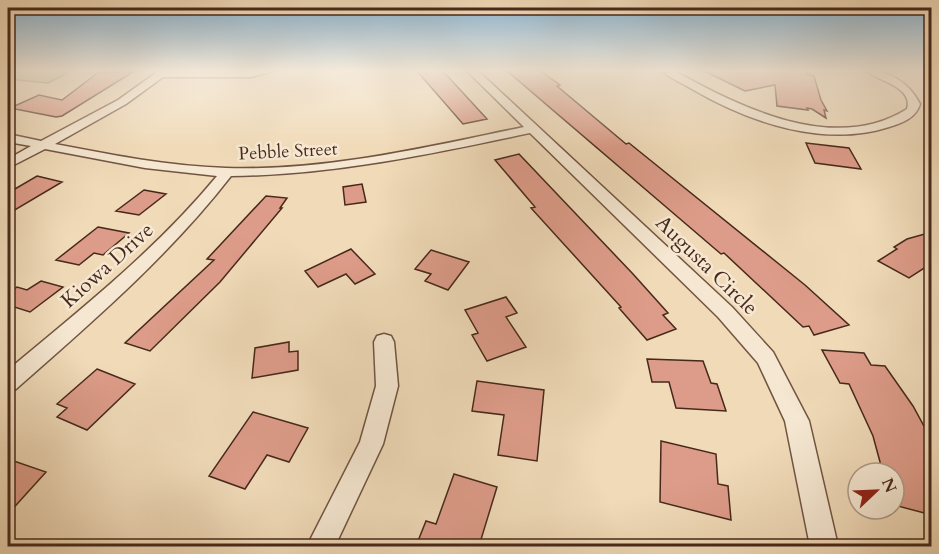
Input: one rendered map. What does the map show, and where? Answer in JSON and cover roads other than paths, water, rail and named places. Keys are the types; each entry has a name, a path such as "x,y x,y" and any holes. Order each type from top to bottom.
{"street":[{"path":"8,164 130,96"},
{"name":"Augusta Circle","path":"498,96 726,312 766,358 797,421 824,546"},
{"path":"713,96 764,118 805,127 849,130 897,121 912,111 914,104 910,96"},
{"name":"Pebble Street","path":"8,138 154,165 227,172 306,170 368,162 533,129"},
{"name":"Kiowa Drive","path":"8,382 169,241 201,207 227,172"},
{"path":"321,546 371,444 387,386 384,342"}]}
